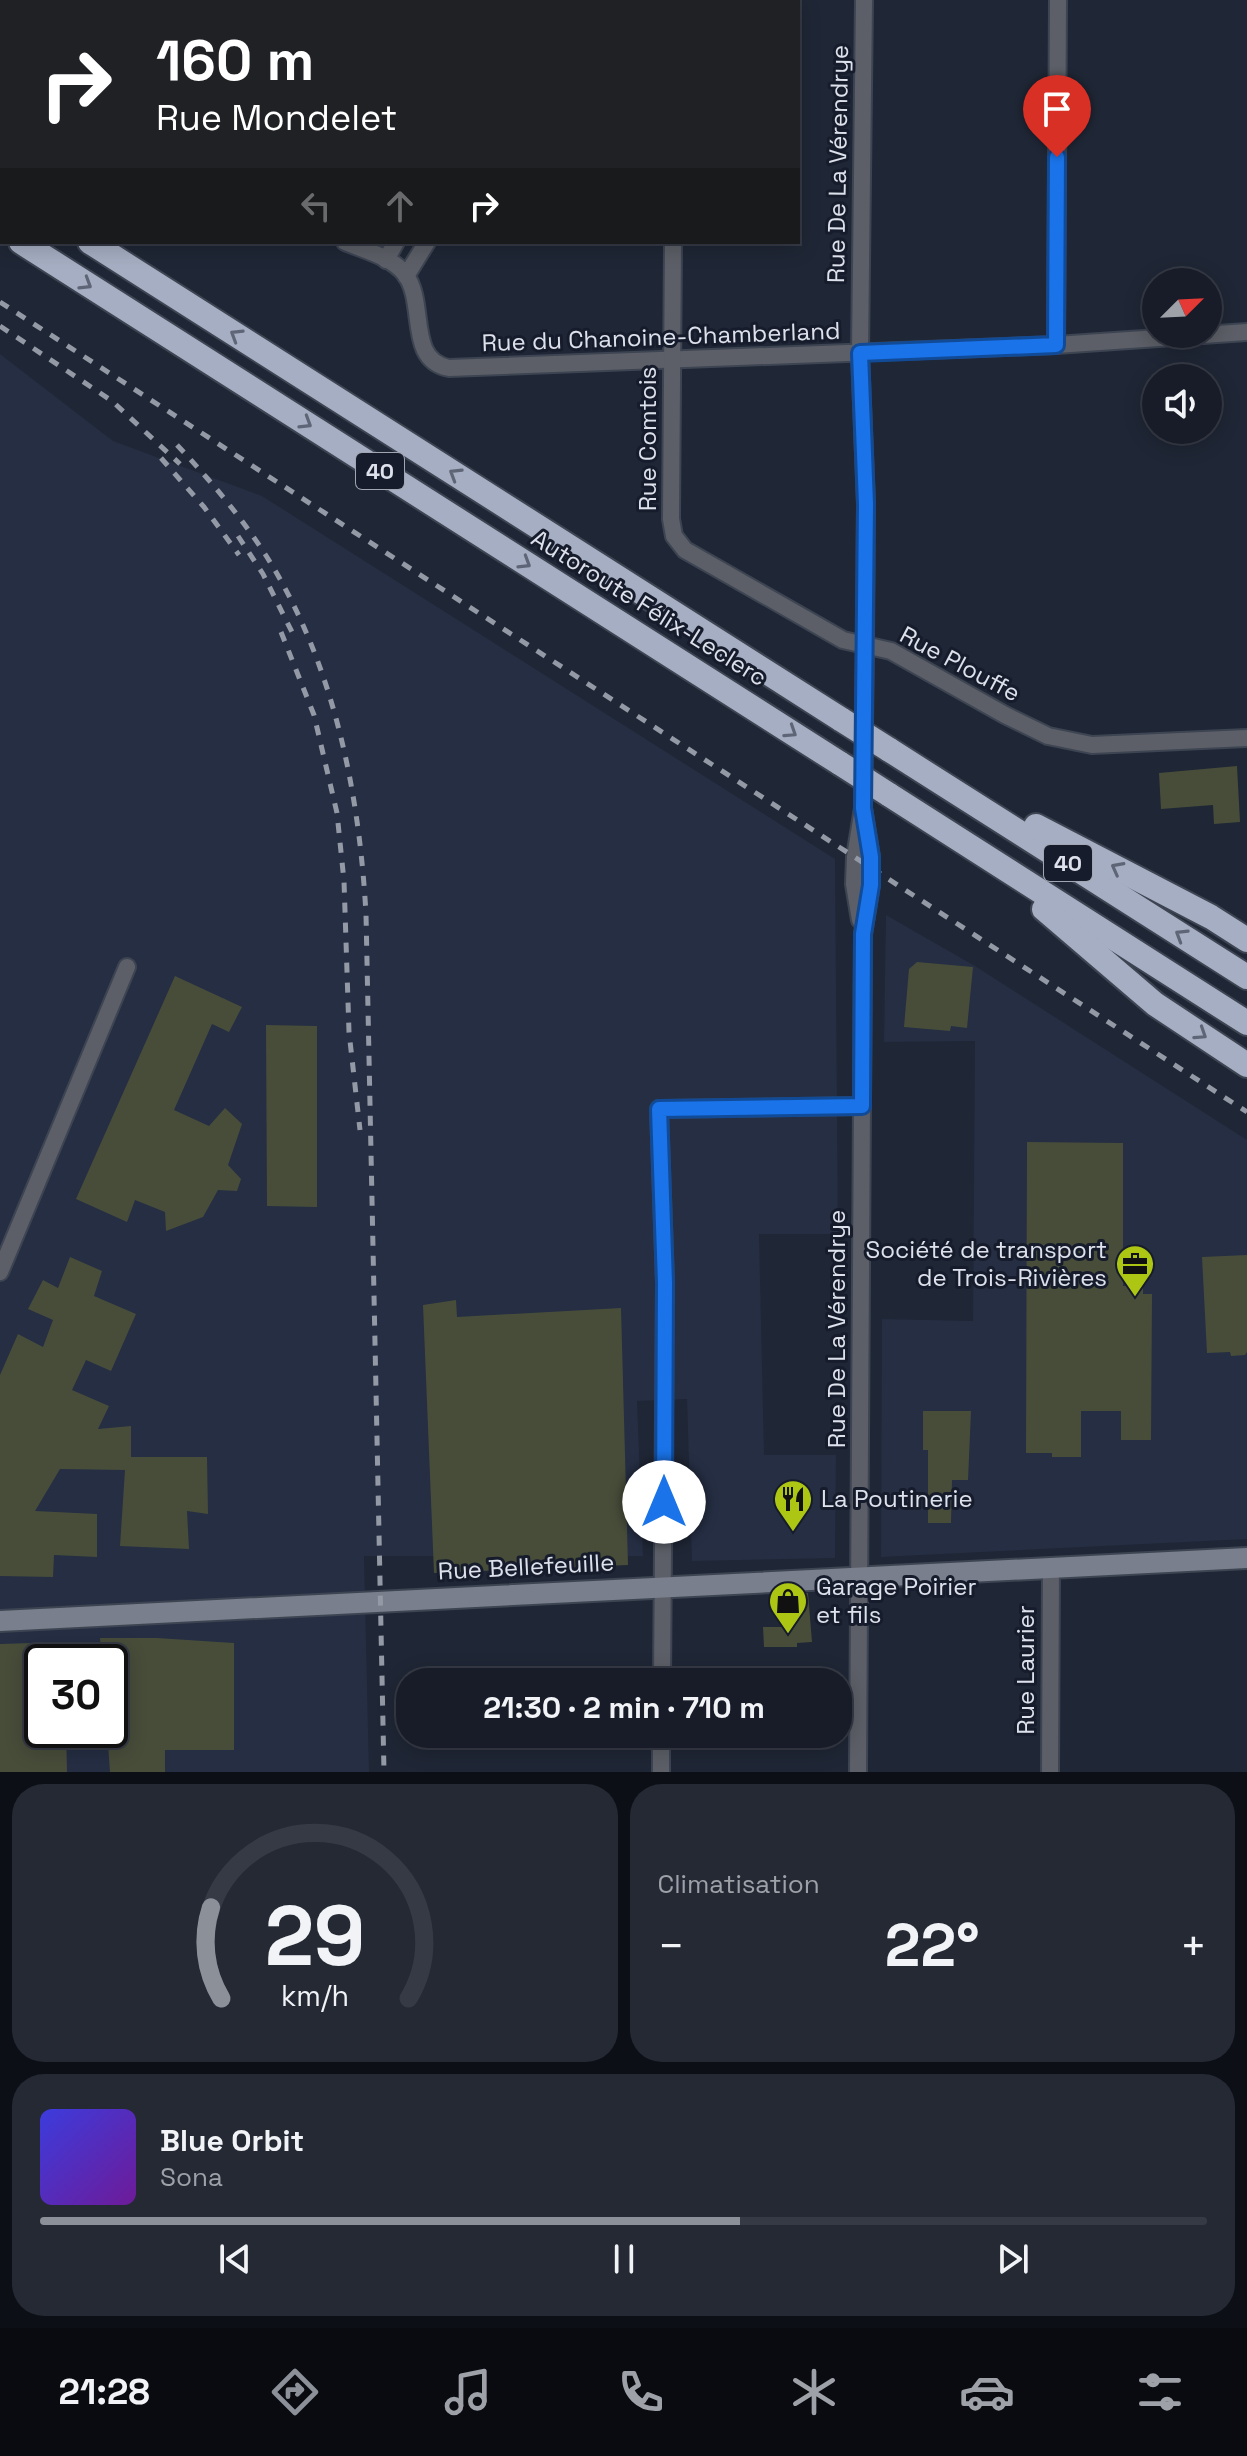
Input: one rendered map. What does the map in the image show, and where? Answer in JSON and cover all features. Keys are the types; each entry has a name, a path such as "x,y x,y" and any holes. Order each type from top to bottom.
{"highway":[{"name":"Autoroute Félix-Leclerc","path":"24,244 1247,1023"},
{"name":"Autoroute Félix-Leclerc","path":"93,244 1247,977"},
{"path":"888,749 1211,917 1247,940"},
{"path":"972,848 1155,1004 1247,1065"}],"main road":[{"name":"Rue Bellefeuille","path":"0,1621 1247,1558"}],"street":[{"name":"Rue De La Vérendrye","path":"858,1772 863,934 871,885 871,857 863,808 866,504 860,353 864,0"},
{"path":"1056,345 1058,0"},
{"path":"350,244 386,260 406,276 426,244"},
{"path":"386,260 395,244"},
{"name":"Rue Comtois","path":"673,244 671,516 676,539"},
{"name":"Rue du Chanoine-Chamberland","path":"406,276 414,296 424,350 431,362 456,369 1056,345 1247,332"},
{"name":"Rue Plouffe","path":"676,539 695,556 843,640 891,651 1022,724 1065,741 1111,745 1247,738"},
{"path":"0,1272 127,967"},
{"path":"662,1668 665,1283 659,1109 862,1106"},
{"name":"Rue Laurier","path":"1050,1772 1051,1567"},
{"path":"661,1748 661,1772"}],"shaded area":[{"path":"0,354 113,441 262,496 835,859 838,1234 759,1234 764,1455 836,1455 835,1558 692,1561 687,1399 637,1401 643,1556 364,1556 369,1772 0,1772"},
{"path":"886,915 975,966 1247,1140 1247,1539 881,1557 882,1319 973,1321 975,1041 884,1042"}],"building":[{"path":"1237,766 1240,822 1214,824 1213,805 1161,809 1159,773"},
{"path":"917,962 973,967 967,1028 951,1026 950,1031 904,1027 909,969"},
{"path":"175,976 242,1007 229,1032 212,1024 174,1110 209,1126 225,1108 242,1124 228,1165 241,1179 237,1191 218,1190 203,1217 166,1231 165,1212 135,1200 127,1222 76,1199"},
{"path":"266,1025 317,1026 317,1207 267,1206"},
{"path":"1027,1142 1123,1143 1123,1286 1143,1286 1143,1294 1152,1294 1151,1440 1121,1440 1121,1411 1081,1411 1081,1457 1026,1453"},
{"path":"1247,1255 1247,1352 1245,1355 1231,1356 1230,1352 1207,1353 1202,1257"},
{"path":"70,1257 102,1271 94,1296 136,1314 111,1371 86,1360 72,1390 109,1406 98,1429 131,1426 131,1457 207,1457 208,1514 187,1511 189,1549 120,1546 125,1470 60,1469 35,1511 97,1514 97,1557 54,1555 53,1577 0,1576 0,1375 18,1334 43,1347 53,1320 28,1309 43,1280 58,1288"},
{"path":"456,1300 457,1317 621,1308 628,1565 434,1573 423,1305"},
{"path":"923,1411 971,1411 968,1480 952,1480 951,1523 928,1523 928,1450 923,1450"},
{"path":"808,1593 812,1642 797,1643 797,1647 764,1647 763,1627 790,1627 789,1594"},
{"path":"100,1638 234,1643 234,1750 165,1750 165,1772 110,1772 108,1748 128,1748 128,1644 100,1644"},
{"path":"63,1642 24,1644 24,1748 66,1748 67,1772 0,1772 0,1644"}],"railway":[{"path":"0,302 1247,1112"},
{"path":"0,326 112,401 180,464"},
{"path":"177,445 245,525 289,595 325,682 349,773 357,820 366,914 384,1772"},
{"path":"161,458 204,507 239,555"},
{"path":"238,536 263,574 296,640"},
{"path":"281,632 314,715 337,813 344,881 349,1032 360,1130"}],"place":[{"name":"Société de transport de Trois-Rivières","path":"1135,1298"},
{"name":"La Poutinerie","path":"793,1533"},
{"name":"Garage Poirier et fils","path":"788,1635"}],"route":[{"path":"664,1502 665,1283 659,1109 862,1106 863,934 871,885 871,857 863,808 866,504 860,353 1056,345 1057,157"}]}
